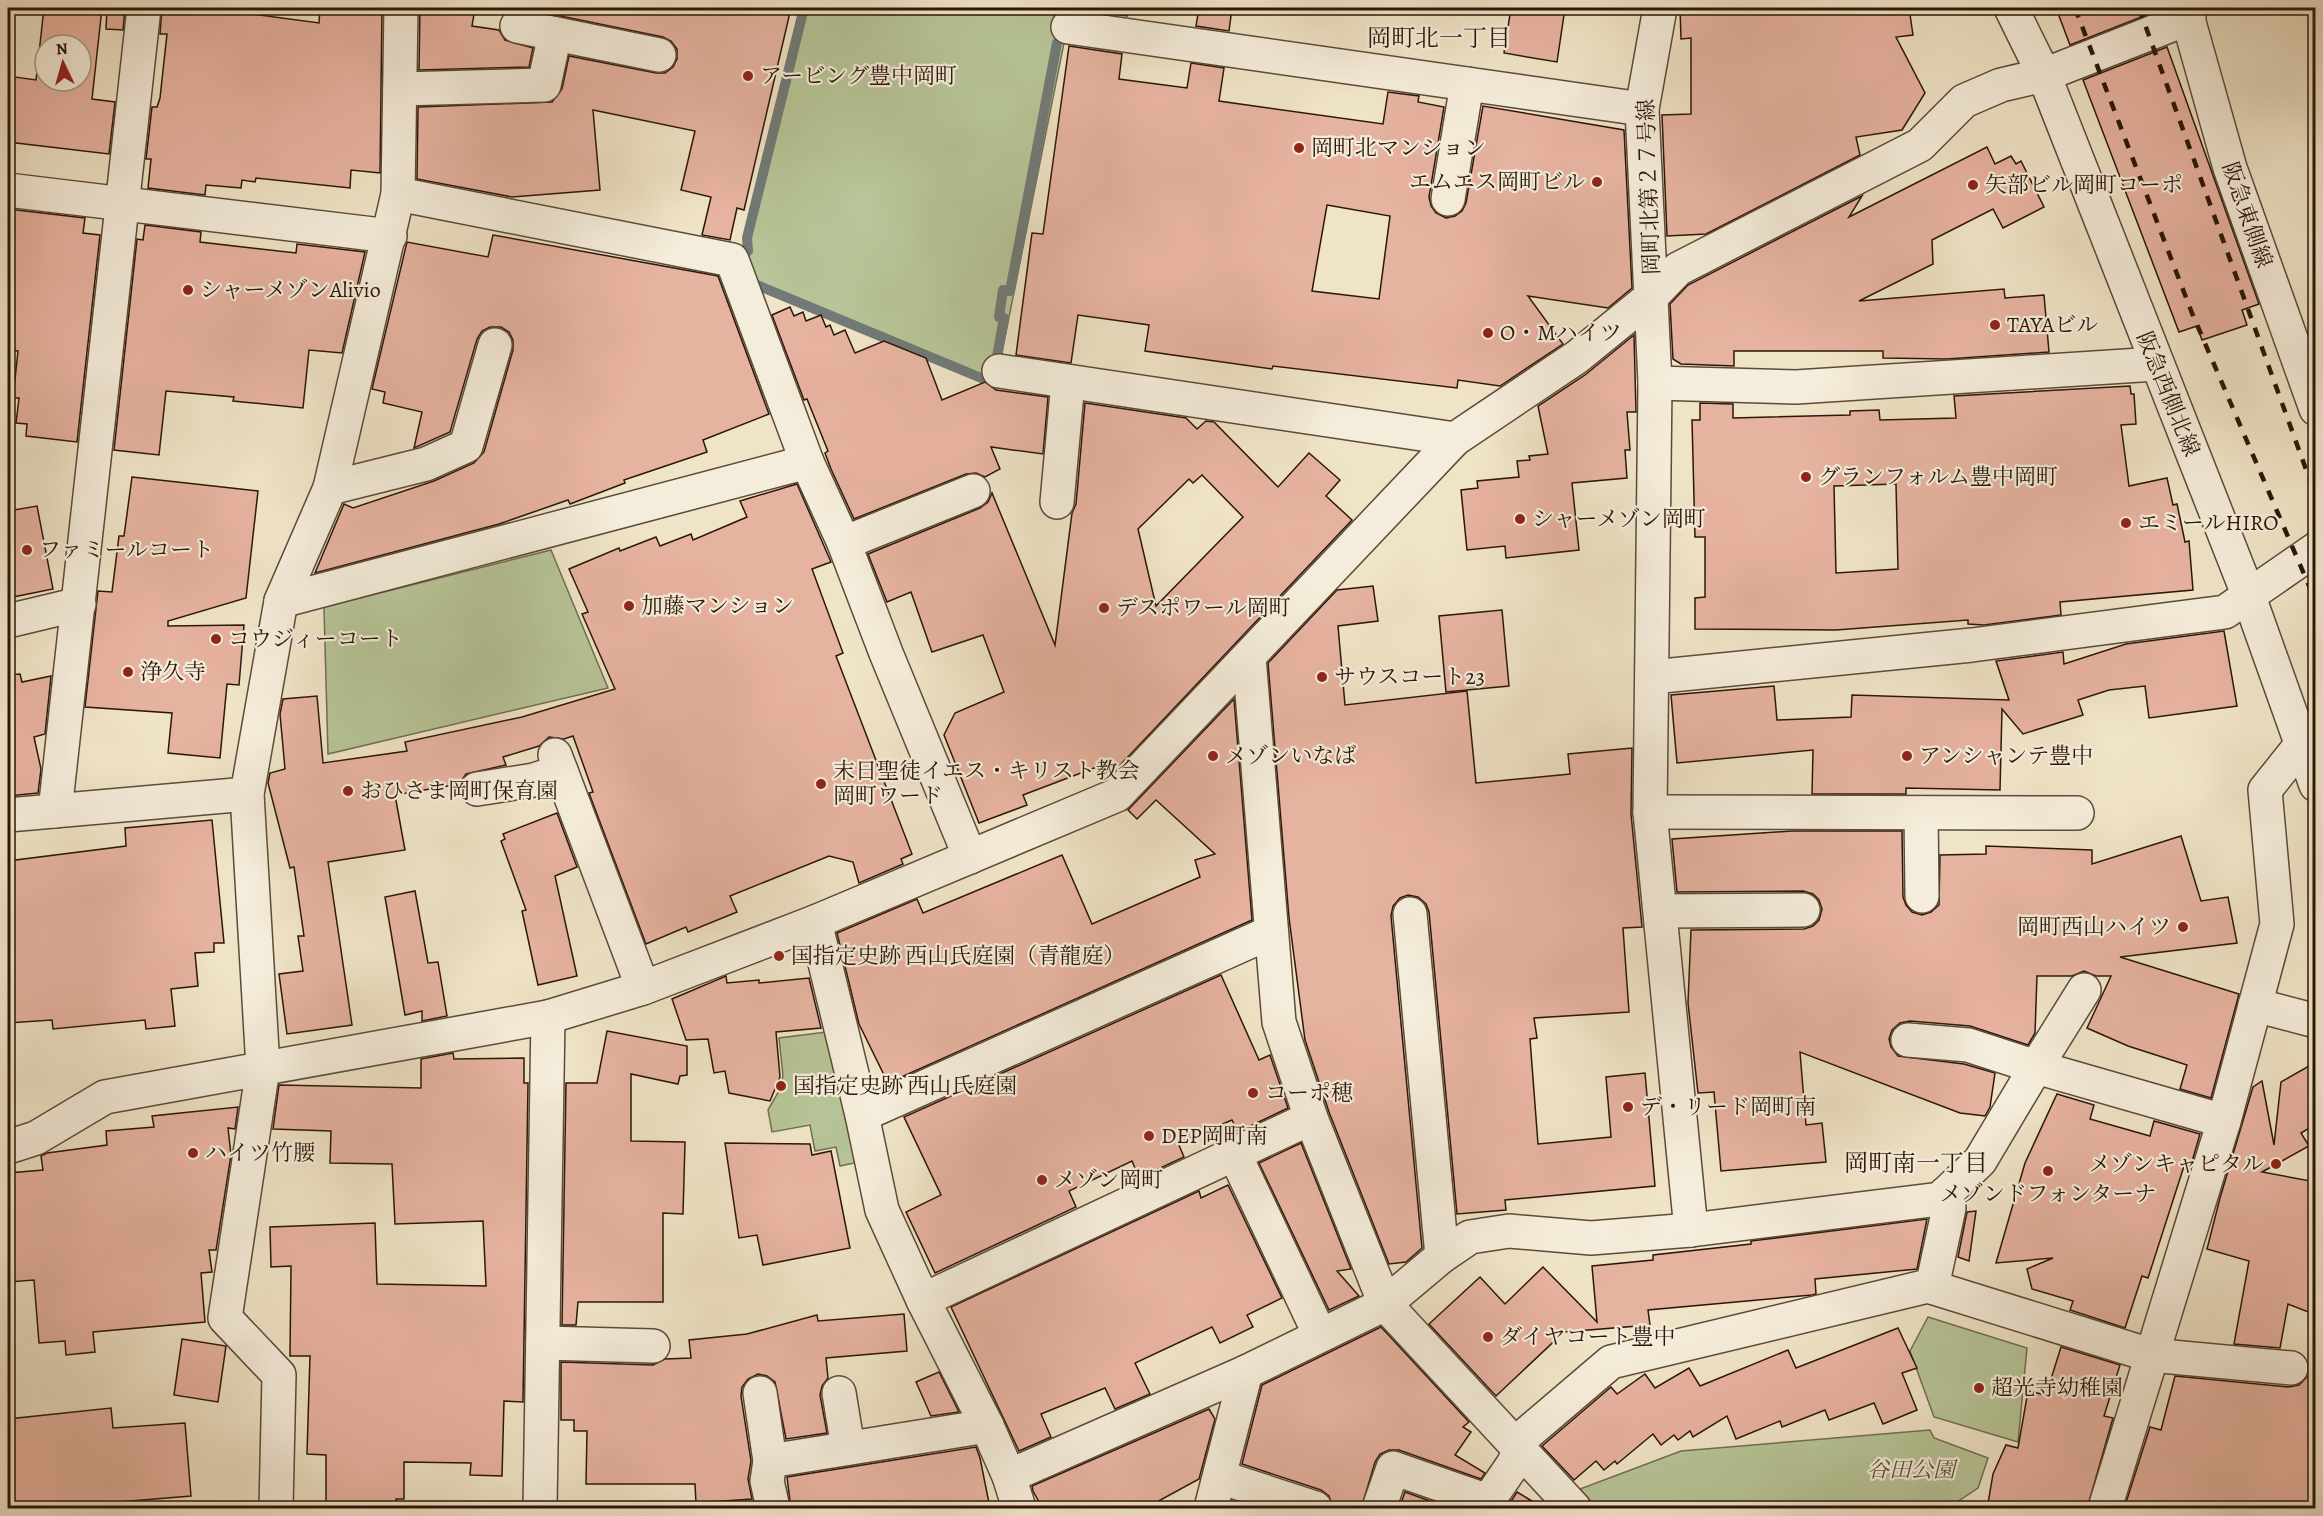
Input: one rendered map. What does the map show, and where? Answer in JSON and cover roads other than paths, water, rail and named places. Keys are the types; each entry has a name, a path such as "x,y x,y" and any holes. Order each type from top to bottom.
{"street":[{"path":"55,811 144,8"},
{"path":"276,1509 279,1375 225,1318 263,1068 247,794 281,600 330,488 373,292 390,236 398,194 401,8"},
{"name":"岡町北第２７号線","path":"1660,8 1642,109 1655,382 1650,812 1691,1230"},
{"name":"阪急西側北線","path":"2011,8 2044,75 2248,594 2316,784"},
{"name":"阪急東側線","path":"8,1147 36,1138 105,1097 548,1017 643,988 815,922 1117,795 1455,439 1577,357 1652,297 1678,269 1920,145 1964,101 2001,86 2044,75 2187,13 2230,168 2316,409"},
{"path":"517,26 659,55"},
{"path":"1068,27 1642,109"},
{"path":"400,89 544,85 555,34"},
{"path":"1448,199 1467,84"},
{"path":"8,190 390,236"},
{"path":"398,194 732,260 807,462 844,543 886,653 970,857"},
{"path":"330,488 426,464 466,446 495,345"},
{"path":"1655,382 1796,387 2156,364"},
{"path":"999,371 1455,439"},
{"path":"1057,502 1068,382"},
{"path":"281,600 807,462"},
{"path":"844,543 973,491"},
{"path":"1652,677 1972,645 2225,612 2316,549"},
{"path":"8,621 79,604"},
{"path":"1248,657 1279,1022 1311,1118 1385,1304 1574,1509"},
{"path":"2105,1509 2150,1355 2224,1121 2277,924 2265,790 2301,745"},
{"path":"477,789 534,780 558,763 643,988"},
{"path":"8,815 247,794"},
{"path":"1650,812 2078,813"},
{"path":"1920,813 1922,896"},
{"path":"1661,911 1803,910"},
{"path":"1410,914 1442,1256"},
{"path":"815,922 862,1116 882,1210 923,1300 987,1426 1009,1476 1019,1509"},
{"path":"862,1116 1271,932"},
{"path":"1009,1476 1246,1372 1385,1304 1442,1256 1470,1237 1509,1232 1591,1238 1691,1230 1940,1199 1980,1161 2084,990"},
{"path":"2255,1005 2316,1021"},
{"path":"540,1509 548,1017"},
{"path":"1908,1040 1968,1045 2224,1121"},
{"path":"923,1300 1311,1118"},
{"path":"1234,1154 1320,1335"},
{"path":"1932,1287 1949,1208 1945,1194"},
{"path":"1379,1509 1393,1468 1488,1501 1514,1463 1523,1437 1611,1362 1928,1286 2150,1355 2291,1368"},
{"path":"543,1343 653,1346"},
{"path":"1211,1509 1246,1372"},
{"path":"760,1393 770,1461 767,1481 773,1509"},
{"path":"838,1393 848,1448"},
{"path":"770,1461 987,1426"},
{"path":"1220,1477 1315,1509"}],"waterway":[{"path":"748,251 747,238 804,8"},
{"path":"995,368 1004,318 999,317 1003,290 1010,291 1057,43"},
{"path":"757,285 986,380"}],"railway":[{"path":"2075,8 2192,313 2316,602"},
{"path":"2139,8 2316,497"}],"place":[{"name":"アービング豊中岡町","path":"748,76"},
{"name":"岡町北マンション","path":"1299,148"},
{"name":"エムエス岡町ビル","path":"1597,182"},
{"name":"矢部ビル岡町コーポ","path":"1973,185"},
{"name":"シャーメゾンAlivio","path":"188,290"},
{"name":"TAYAビル","path":"1995,325"},
{"name":"O・Mハイツ","path":"1488,333"},
{"name":"グランフォルム豊中岡町","path":"1806,477"},
{"name":"シャーメゾン岡町","path":"1520,519"},
{"name":"エミールHIRO","path":"2126,523"},
{"name":"ファミールコート","path":"27,550"},
{"name":"加藤マンション","path":"629,606"},
{"name":"デスポワール岡町","path":"1104,608"},
{"name":"コウジィーコート","path":"216,639"},
{"name":"浄久寺","path":"128,672"},
{"name":"サウスコート23","path":"1322,677"},
{"name":"メゾンいなば","path":"1213,756"},
{"name":"アンシャンテ豊中","path":"1907,756"},
{"name":"末日聖徒イエス・キリスト教会 岡町ワード","path":"821,784"},
{"name":"おひさま岡町保育園","path":"348,791"},
{"name":"岡町西山ハイツ","path":"2183,927"},
{"name":"国指定史跡 西山氏庭園（青龍庭）","path":"779,956"},
{"name":"国指定史跡 西山氏庭園","path":"781,1086"},
{"name":"コーポ穂","path":"1253,1093"},
{"name":"デ・リード岡町南","path":"1628,1107"},
{"name":"DEP岡町南","path":"1149,1136"},
{"name":"ハイツ竹腰","path":"193,1153"},
{"name":"メゾンキャピタル","path":"2276,1164"},
{"name":"メゾンドフォンターナ","path":"2048,1171"},
{"name":"メゾン岡町","path":"1042,1180"},
{"name":"ダイヤコート豊中","path":"1488,1337"},
{"name":"超光寺幼稚園","path":"1979,1388"}],"district":[{"name":"岡町北一丁目","path":"1439,38"},
{"name":"岡町南一丁目","path":"1916,1163"}],"park label":[{"name":"谷田公園","path":"1911,1470"}]}
